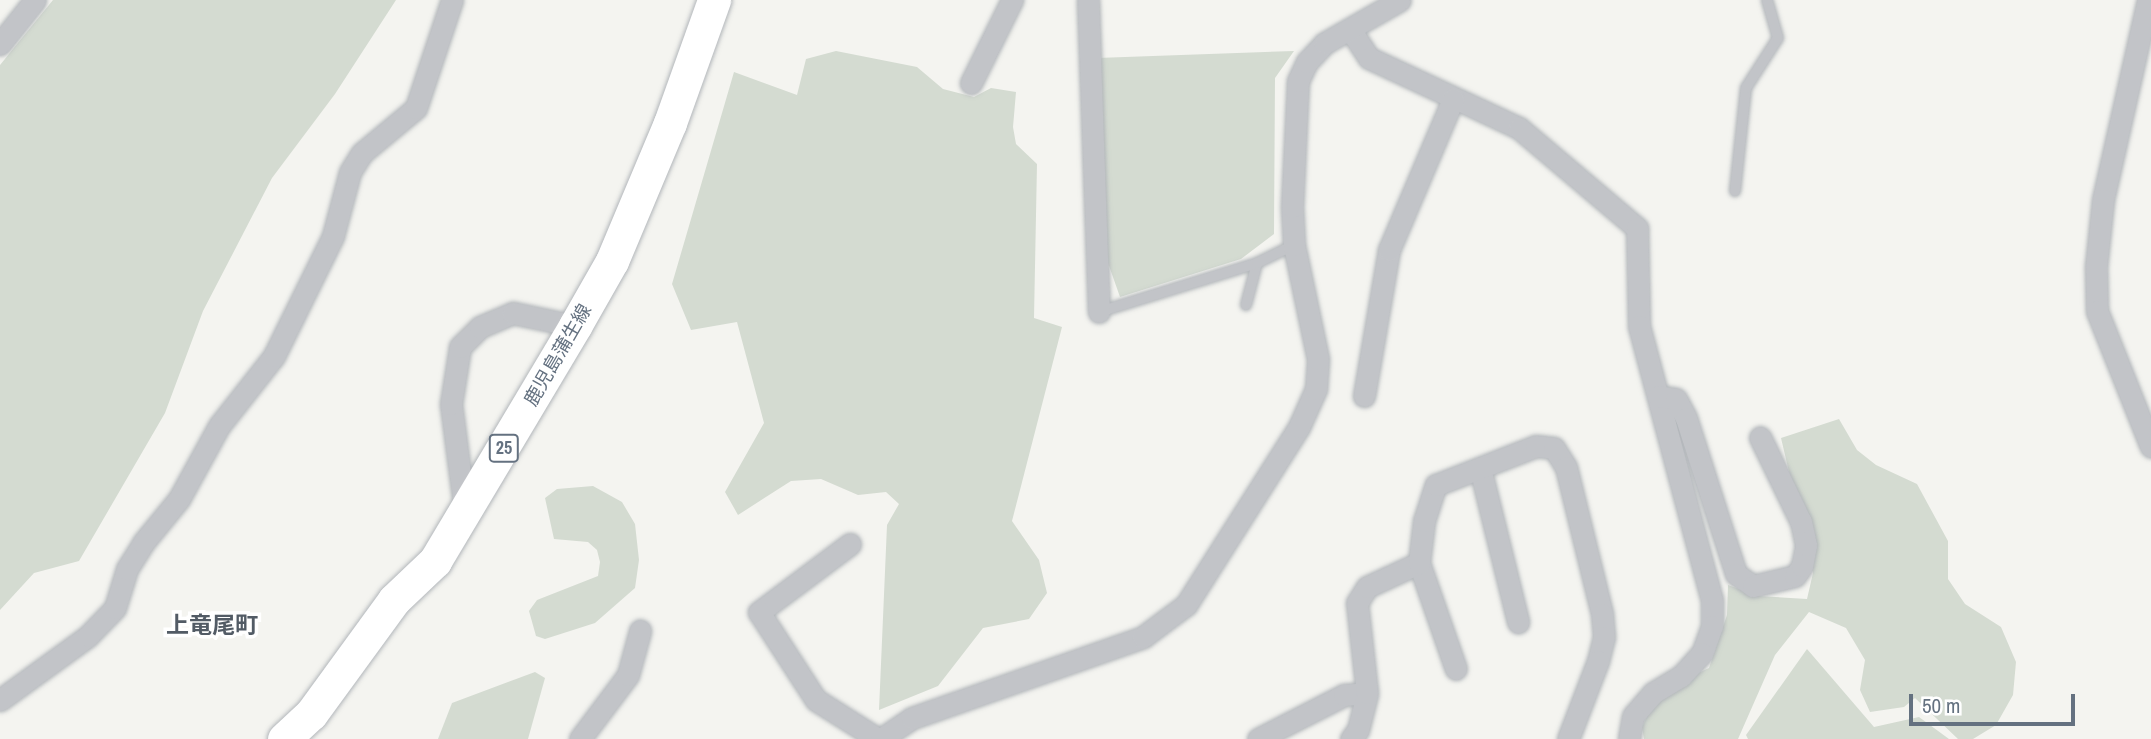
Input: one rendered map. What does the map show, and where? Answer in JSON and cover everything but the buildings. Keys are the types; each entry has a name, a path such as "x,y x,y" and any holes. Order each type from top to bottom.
{"main road":[{"name":"鹿児島蒲生線","path":"285,739 311,714 394,600 435,561 575,326 612,261 670,122 714,0"}],"street":[{"path":"3,36 35,0"},
{"path":"0,700 88,636 115,608 127,569 143,543 178,499 219,426 274,356 333,236 350,172 362,153 416,108 452,0"},
{"path":"971,83 1012,0"},
{"path":"1088,0 1098,312"},
{"path":"850,544 759,612 816,700 879,739 912,718 1143,637 1186,605 1299,427 1316,389 1318,359 1294,245 1298,81 1307,62 1325,43 1400,0"},
{"path":"2148,0 2103,200 2096,267 2097,311 2151,447"},
{"path":"1350,29 1369,58 1519,128 1637,228 1639,326 1712,600 1712,626 1702,653 1633,716 1629,739"},
{"path":"1364,396 1389,250 1453,99"},
{"path":"465,514 452,404 460,347 480,327 513,313 575,326"},
{"path":"1658,396 1675,398 1686,418 1736,573 1753,586 1795,576 1802,566 1806,545 1801,522 1760,437"},
{"path":"1456,669 1419,563 1424,521 1436,485 1536,446 1554,449 1566,467 1604,637 1568,739"},
{"path":"1480,468 1518,622"},
{"path":"1351,739 1358,730 1367,693 1357,603 1367,587 1419,563"},
{"path":"580,739 628,675 640,631"},
{"path":"1258,739 1344,695 1367,693"}],"lane":[{"path":"1735,191 1746,88 1779,38 1767,0"},
{"path":"1098,312 1257,263 1294,245"},
{"path":"1245,305 1257,263"}],"shaded area":[{"path":"53,0 396,0 335,94 272,178 203,311 165,413 79,561 34,573 0,610 0,65"},
{"path":"836,51 917,67 943,89 974,97 991,88 1016,92 1013,127 1016,144 1037,164 1034,318 1062,327 1012,521 1039,560 1047,593 1029,619 983,628 938,686 879,710 887,525 899,504 886,492 858,495 821,479 791,481 738,515 725,492 764,423 737,322 691,330 672,284 734,72 797,95 806,59"},
{"path":"1294,51 1275,78 1274,234 1241,259 1120,297 1107,260 1097,58"},
{"path":"1839,419 1857,450 1876,465 1917,484 1948,541 1948,579 1965,604 2001,627 2016,662 2013,695 1996,725 1973,739 1958,739 1915,698 1904,707 1870,712 1860,690 1865,660 1846,628 1809,612 1775,655 1738,739 1644,739 1642,727 1659,691 1709,668 1727,615 1728,585 1758,596 1807,599 1813,573 1781,438"},
{"path":"593,486 622,502 635,524 639,560 635,588 595,623 545,639 536,636 529,611 537,600 598,576 600,562 597,550 588,542 554,539 545,498 557,489"},
{"path":"1807,649 1874,727 1919,717 1949,739 1748,739 1746,735"},
{"path":"535,672 545,678 528,739 438,739 452,703"}],"district":[{"name":"上竜尾町","path":"212,625"}]}
